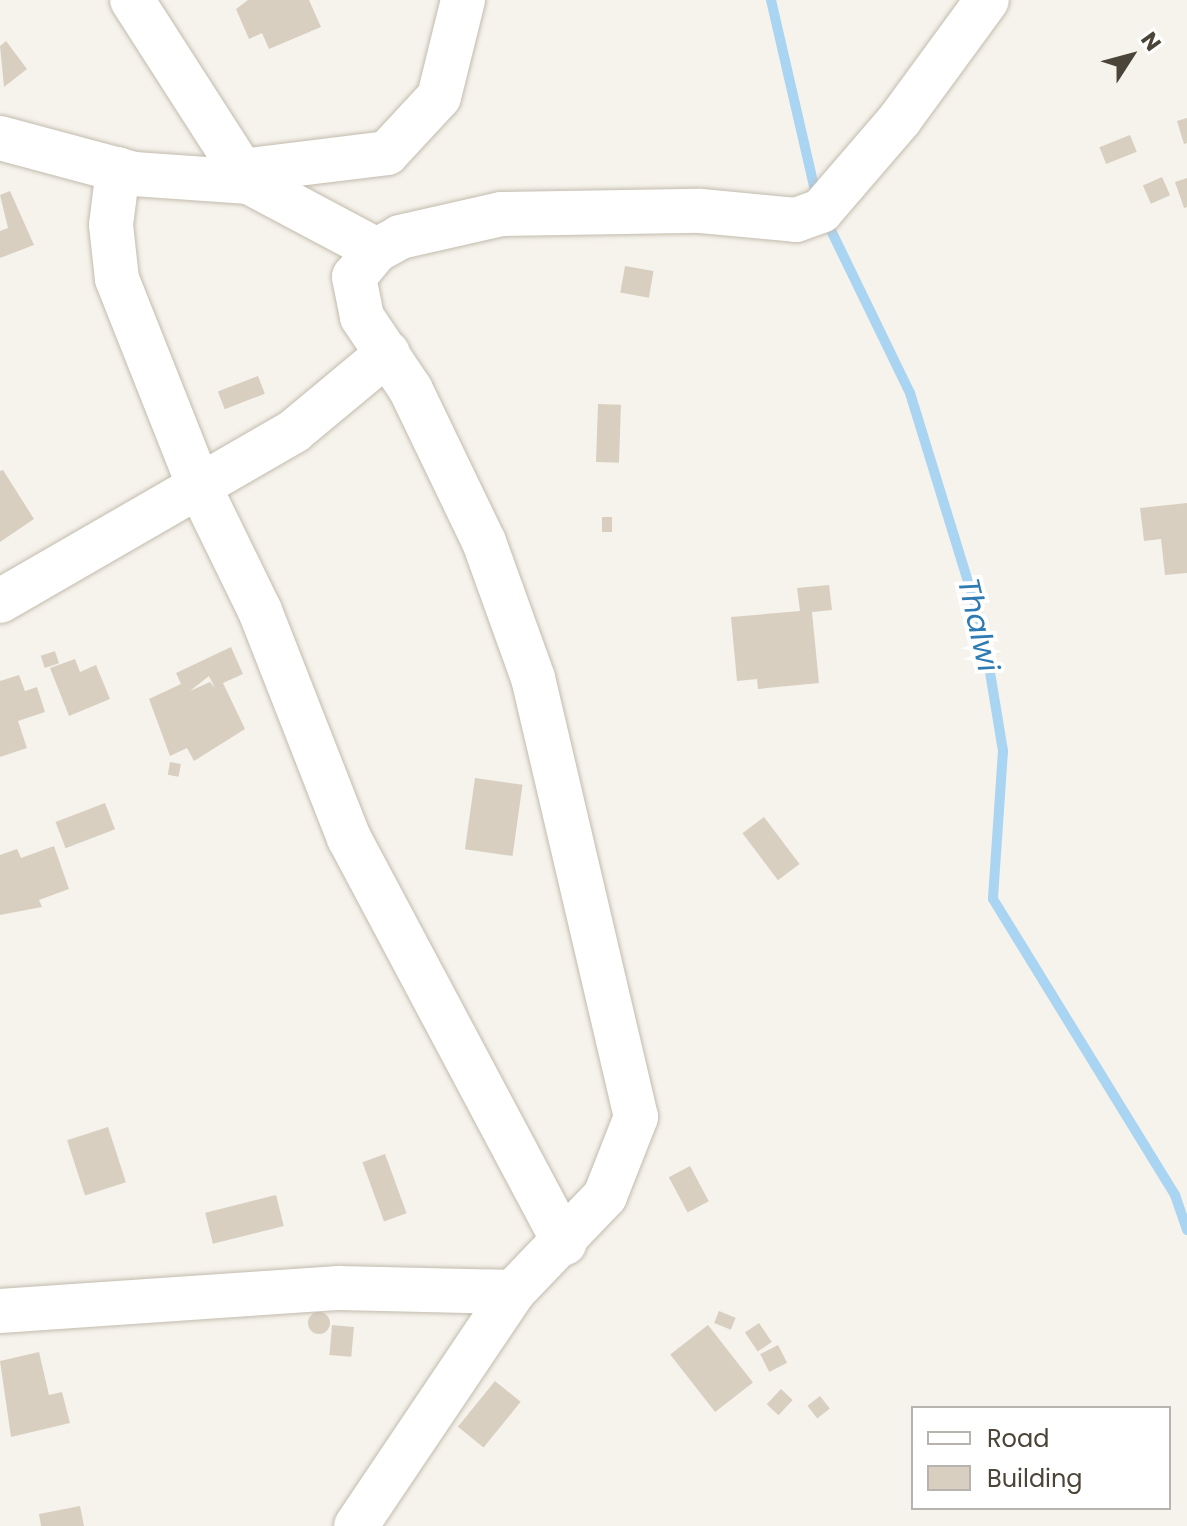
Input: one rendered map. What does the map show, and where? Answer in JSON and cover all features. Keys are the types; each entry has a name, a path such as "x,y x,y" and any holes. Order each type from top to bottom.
{"street":[{"path":"132,0 245,176 377,250"},
{"path":"0,138 118,169 245,176 387,153 439,97 463,0"},
{"path":"356,1526 513,1292 564,1243 622,1166 636,1117 631,1076 533,678 484,542 388,353 353,298 354,277 377,250 433,225 501,214 701,211 796,220 821,211 900,119 987,0"},
{"path":"118,169 111,225 117,279 199,486 260,611 349,838 564,1243"},
{"path":"0,601 294,431 388,353"},
{"path":"0,1311 339,1288 513,1292"}],"building":[{"path":"248,0 309,0 321,27 269,49 262,33 249,39 236,9"},
{"path":"6,41 27,69 4,87 0,46"},
{"path":"1187,118 1187,143 1184,144 1177,121"},
{"path":"1130,135 1137,152 1106,164 1099,147"},
{"path":"1162,177 1170,195 1151,204 1143,186"},
{"path":"1187,178 1187,207 1184,208 1175,182"},
{"path":"10,191 34,245 0,258 0,231 8,228 0,195"},
{"path":"625,266 654,271 649,298 620,293"},
{"path":"258,376 265,394 225,409 218,391"},
{"path":"598,404 621,405 619,463 596,462"},
{"path":"3,470 34,519 0,542 0,471"},
{"path":"1187,503 1187,573 1165,575 1161,539 1144,541 1140,508"},
{"path":"602,517 612,517 612,532 602,532"},
{"path":"829,585 832,610 812,612 819,683 758,689 757,679 737,681 731,617 800,611 797,588"},
{"path":"231,647 243,674 223,683 245,729 194,761 187,748 170,756 149,699 181,684 176,673","holes":["209,676 215,688 210,682 190,691"]},
{"path":"55,651 59,663 45,668 41,656"},
{"path":"75,659 80,672 96,665 110,699 69,716 50,668"},
{"path":"19,675 25,691 37,687 45,712 18,721 27,748 0,757 0,681"},
{"path":"170,762 181,764 179,777 168,775"},
{"path":"475,778 523,785 513,856 465,849"},
{"path":"105,803 115,829 66,848 56,822"},
{"path":"764,817 800,864 778,880 742,833"},
{"path":"54,846 69,889 39,900 42,907 0,915 0,855 17,849 21,858"},
{"path":"108,1127 126,1182 85,1195 67,1140"},
{"path":"385,1154 407,1213 384,1221 362,1162"},
{"path":"690,1166 709,1201 688,1213 669,1177"},
{"path":"276,1195 284,1226 213,1244 205,1213"},
{"path":"719,1311 736,1318 731,1330 714,1323"},
{"path":"319,1312 330,1323 319,1334 308,1323"},
{"path":"759,1323 772,1342 758,1352 745,1333"},
{"path":"332,1325 354,1327 351,1357 329,1355"},
{"path":"708,1325 753,1383 715,1412 670,1355"},
{"path":"778,1345 787,1363 769,1372 760,1354"},
{"path":"39,1352 49,1395 62,1392 70,1423 11,1437 0,1361"},
{"path":"495,1381 521,1402 484,1448 458,1427"},
{"path":"781,1389 793,1400 778,1415 767,1404"},
{"path":"820,1396 830,1409 817,1418 807,1406"},
{"path":"80,1506 84,1526 41,1526 39,1514"}],"waterway":[{"name":"Thalwi","path":"771,0 817,200"},
{"name":"Thalwi","path":"825,218 910,393 983,630 1003,751 993,899 1175,1195 1187,1230"}]}
